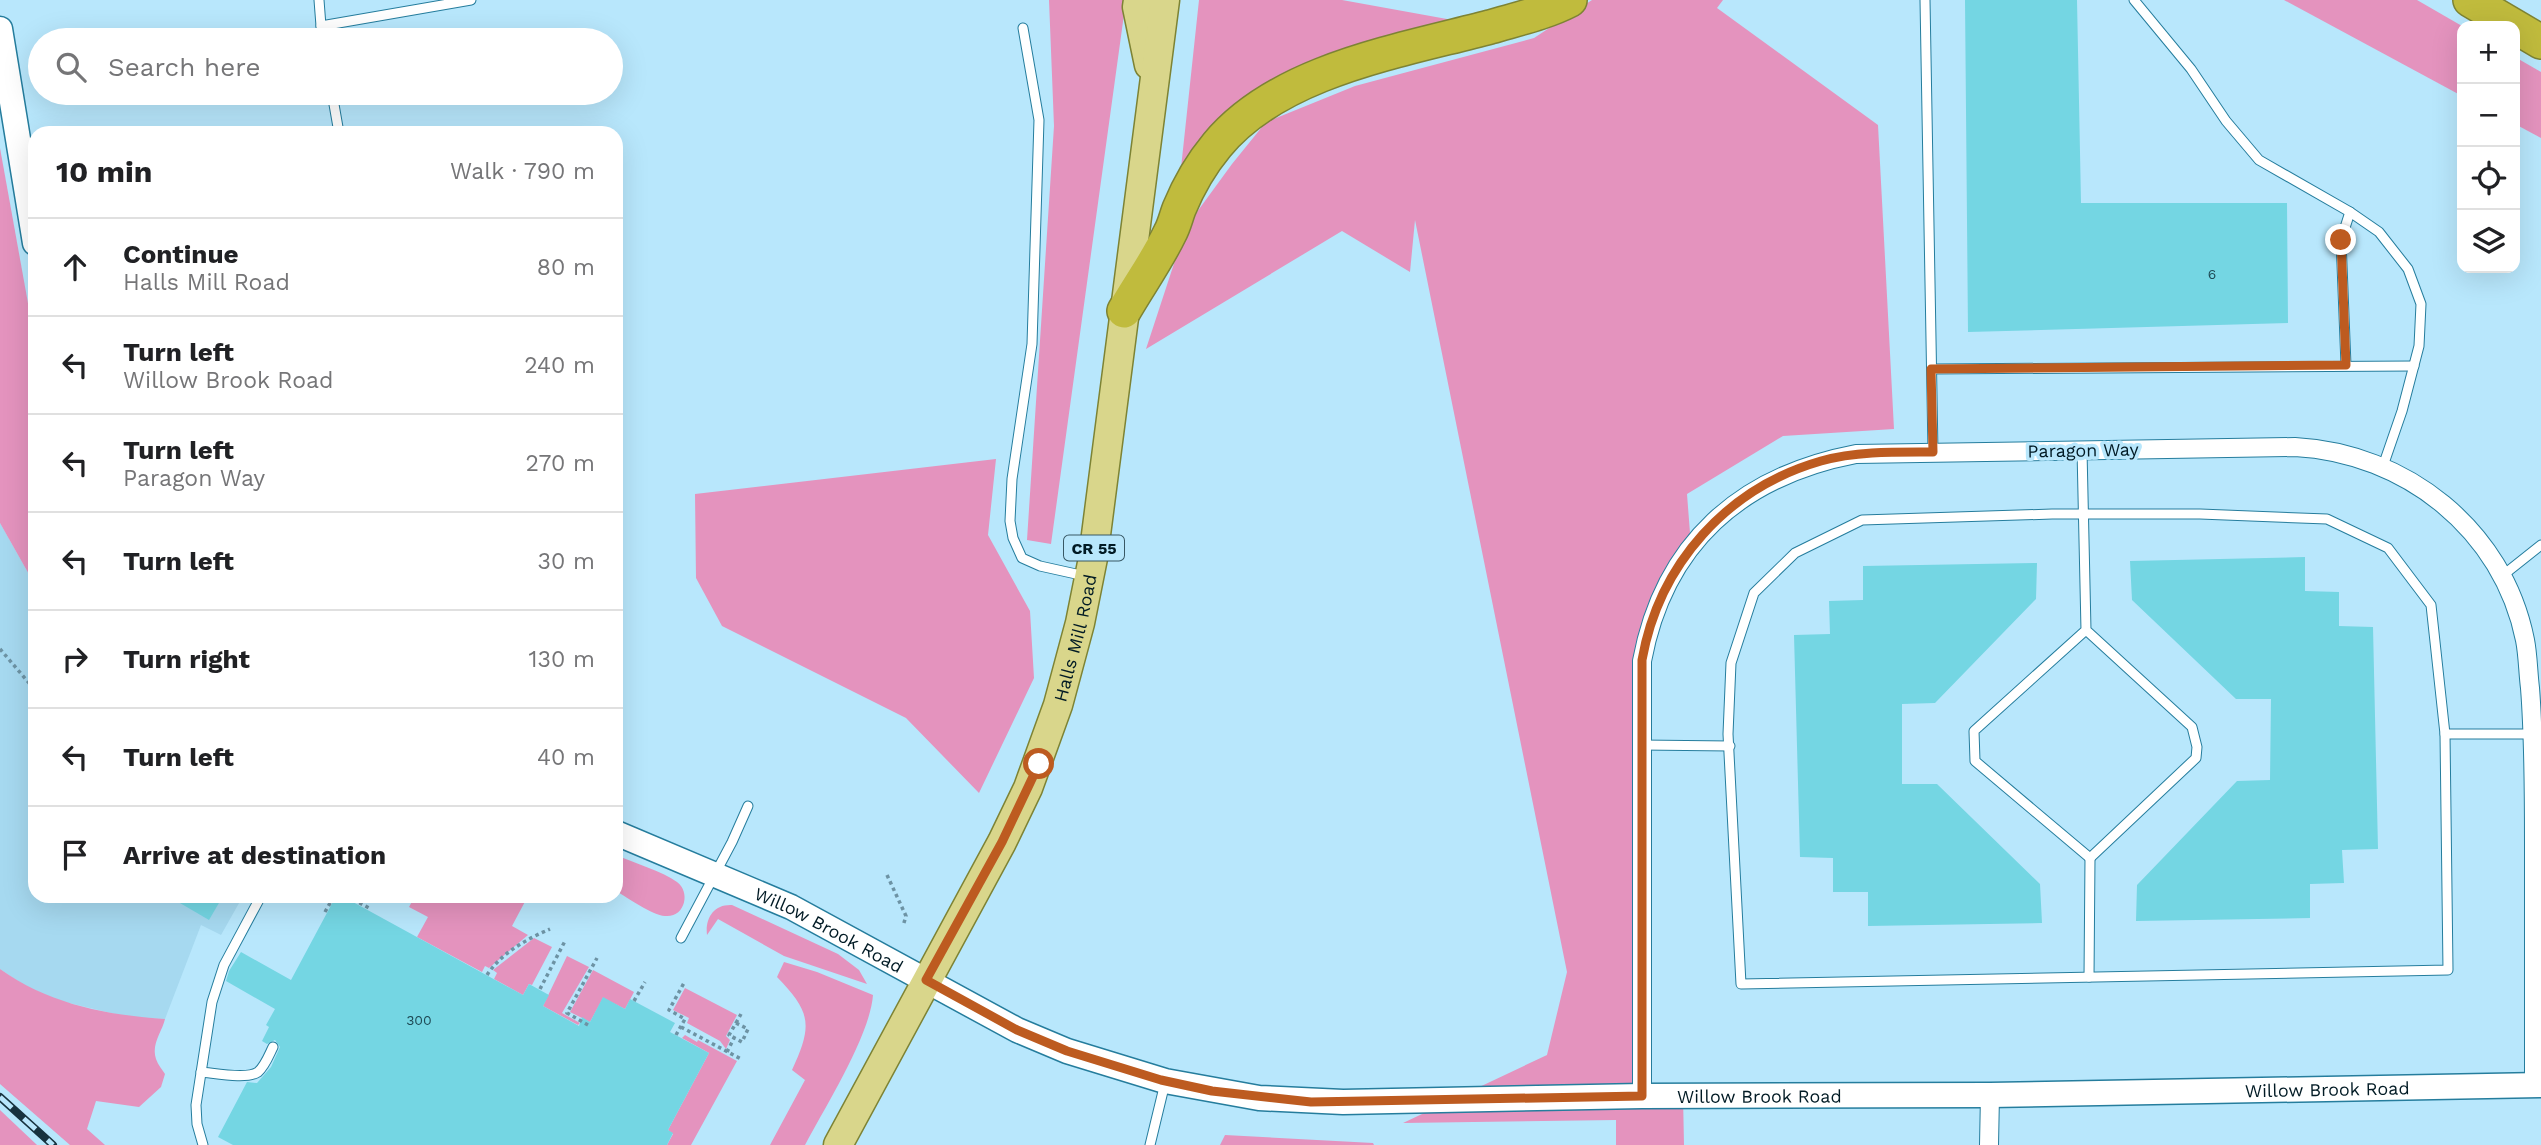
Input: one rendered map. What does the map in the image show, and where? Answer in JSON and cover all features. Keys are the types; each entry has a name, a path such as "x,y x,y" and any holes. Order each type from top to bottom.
{"highway":[{"path":"1124,311 1171,232 1180,207 1198,173 1217,145 1257,109 1279,95 1324,74 1532,15 1570,0"},
{"path":"2457,0 2530,35"},
{"path":"2470,0 2530,35"}],"main road":[{"path":"1138,0 1137,7 1154,85"},
{"name":"Halls Mill Road","path":"838,1145 1002,842 1039,764 1058,705 1090,577 1166,0"}],"street":[{"path":"0,29 28,200"},
{"name":"Paragon Way","path":"1642,1096 1642,660 1651,621 1667,583 1704,532 1749,493 1795,470 1823,460 1856,454 2295,447 2351,455 2383,466 2426,489 2444,503 2478,539 2502,576 2514,603 2526,643 2537,734 2538,1085"},
{"name":"Willow Brook Road","path":"623,836 791,907 1017,1030 1111,1066 1165,1081 1247,1096 1311,1102 1642,1096 1990,1095 2538,1085"},
{"path":"1989,1145 1990,1095"}],"lane":[{"path":"319,0 321,26 471,0"},
{"path":"1925,0 1933,452"},
{"path":"2134,0 2192,69 2226,121 2259,160 2350,212 2378,232 2408,269 2421,304 2419,346 2402,411 2383,466"},
{"path":"1023,28 1039,120 1032,344 1012,479 1010,521 1013,538 1022,558 1040,566 1090,577"},
{"path":"334,105 339,126"},
{"path":"2346,365 2341,240 2350,212"},
{"path":"1931,369 2414,366"},
{"path":"2082,450 2086,630 2192,727 2197,747 2196,758 2090,858 2089,977"},
{"path":"2084,514 2327,519 2388,548 2431,606 2445,734 2448,970 1741,984 1730,746 1731,663 1754,593 1796,553 1862,520 2084,514"},
{"path":"2502,576 2541,545"},
{"path":"2086,630 1974,731 1975,761 2090,858"},
{"path":"2445,734 2537,734"},
{"path":"1641,745 1730,746"},
{"path":"681,939 748,806"},
{"path":"203,1145 196,1115 208,1018 217,985 233,946 257,903"},
{"path":"201,1072 249,1076 259,1071 273,1047"},
{"path":"1150,1145 1165,1081"}],"path":[{"path":"0,649 28,682"},
{"path":"887,875 905,916 903,926"},
{"path":"325,912 331,903"},
{"path":"360,903 369,908"},
{"path":"487,975 529,938 550,929"},
{"path":"540,989 565,941"},
{"path":"588,1025 567,1013 597,958"},
{"path":"634,1002 645,982"},
{"path":"676,1035 685,1019 669,1010 684,983"},
{"path":"736,1023 748,1029 742,1042 729,1035 741,1014"},
{"path":"681,1027 741,1059"},
{"path":"727,1052 735,1038"}],"shaded area":[{"path":"1049,0 1126,0 1051,544 1027,540 1054,126"},
{"path":"1199,0 1342,0 1469,23 1228,117 1181,168"},
{"path":"1592,0 1723,0 1717,8 1878,125 1894,429 1783,436 1687,494 1691,546 1639,660 1637,1095 1683,1096 1684,1145 1616,1145 1616,1120 1403,1123 1547,1055 1567,972 1415,220 1410,272 1342,231 1146,349 1186,227 1266,122 1355,86 1534,38"},
{"path":"2284,0 2417,0 2457,23 2457,93"},
{"path":"2520,60 2541,72 2541,138 2520,127"},
{"path":"0,148 28,303 28,573 0,523"},
{"path":"996,459 988,535 1030,611 1034,678 979,793 906,718 722,626 696,578 695,494"},
{"path":"0,523 28,573 28,903 239,903 221,935 201,925 165,1019 128,1017 56,1000 22,984 0,969"},
{"path":"623,858 671,878 684,892 684,904 672,916 660,915 623,895"},
{"path":"411,903 524,903 512,926 528,935 489,968 485,966 482,972 417,937 428,917 409,907"},
{"path":"732,905 838,954 859,970 867,984 784,956 718,919 707,935 712,913 720,907"},
{"path":"534,938 552,947 532,985 529,984 523,995 494,979 497,973 493,970"},
{"path":"567,956 589,967 562,1013 580,1023 578,1025 543,1006"},
{"path":"784,962 873,995 870,1012 855,1050 805,1145 770,1145 805,1080 792,1070 803,1041 805,1020 797,1000 777,977"},
{"path":"0,969 38,991 79,1006 165,1019 155,1048 157,1061 165,1074 161,1087 139,1107 96,1101 87,1129 105,1145 70,1145 0,1084"},
{"path":"593,970 634,992 625,1009 603,998 590,1022 570,1012"},
{"path":"685,988 737,1015 726,1036 730,1040 726,1049 720,1041 687,1023 689,1018 673,1010"},
{"path":"685,1035 737,1061 691,1145 667,1145 673,1134 668,1130 709,1053 682,1038"},
{"path":"0,1110 37,1145 0,1145"},
{"path":"1225,1135 1373,1143 1374,1145 1220,1145"}],"building":[{"path":"1965,0 2077,0 2081,203 2287,203 2288,323 1968,332"},
{"path":"2305,557 2305,591 2339,592 2339,626 2373,627 2378,849 2342,850 2344,883 2310,884 2310,918 2136,921 2137,885 2237,781 2270,780 2271,699 2236,699 2132,600 2130,561"},
{"path":"2037,563 2036,599 1935,703 1902,704 1902,784 1937,784 2040,884 2042,923 1868,926 1868,892 1833,892 1833,858 1800,857 1794,635 1830,634 1829,601 1863,600 1863,566"},
{"path":"180,903 219,903 209,920"},
{"path":"332,903 355,903 523,995 529,984 549,995 543,1006 579,1026 582,1017 590,1022 603,997 625,1009 630,999 675,1023 670,1032 709,1053 668,1130 673,1133 667,1145 233,1145 218,1137 247,1082 257,1083 271,1067 280,1047 275,1040 267,1044 262,1041 269,1027 266,1025 275,1009 226,981 229,971 241,952 291,980"}],"railway":[{"path":"0,1097 53,1145"}],"route":[{"path":"1039,764 1002,842 926,980 1017,1030 1067,1051 1161,1080 1212,1091 1311,1102 1642,1096 1642,660 1651,621 1667,583 1692,546 1720,516 1749,493 1795,470 1823,460 1856,454 1933,452 1931,369 2346,365 2341,240"}]}
